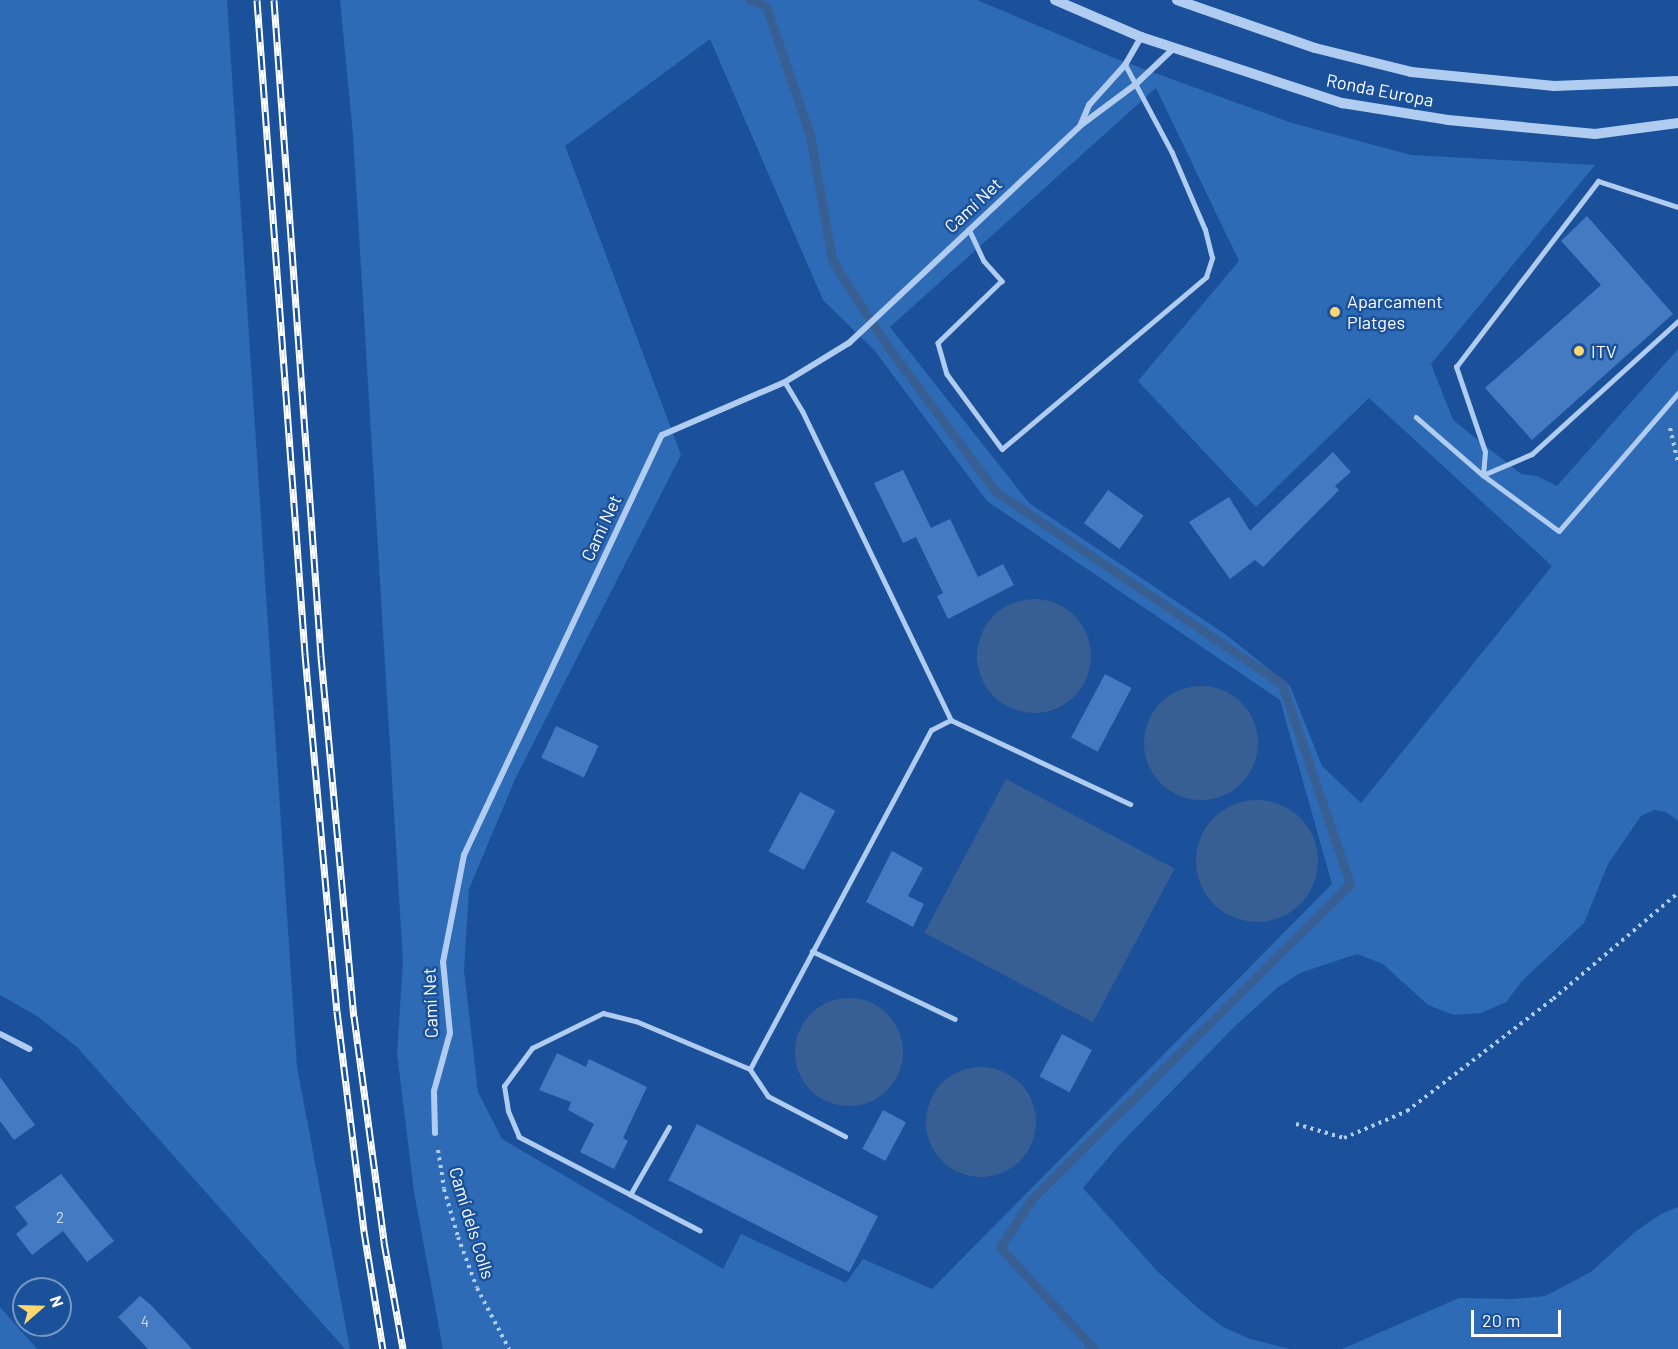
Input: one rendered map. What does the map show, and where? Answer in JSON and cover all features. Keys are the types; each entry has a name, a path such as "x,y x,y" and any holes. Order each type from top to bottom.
{"street":[{"name":"Ronda Europa","path":"1055,0 1141,37 1342,103 1448,120 1595,134 1678,123"},
{"name":"Ronda Europa","path":"1177,0 1315,48 1411,72 1554,86 1678,81"},
{"name":"Camí Net","path":"1081,125 1089,105 1125,64 1141,37"},
{"name":"Camí Net","path":"435,1133 434,1091 450,1034 443,962 464,855 662,435 785,381 849,343 1081,125 1136,84 1174,48"},
{"path":"0,1034 29,1049"}],"lane":[{"path":"969,228 984,261 1002,280 938,343 947,374 1002,449 1206,277 1212,258 1205,230 1172,153 1125,64"},
{"path":"1483,475 1485,452 1456,367 1598,181 1678,207"},
{"path":"1483,475 1532,453 1678,321"},
{"path":"785,381 803,412 951,720 1130,804"},
{"path":"1416,417 1483,475 1559,531 1678,393"},
{"path":"750,1069 931,730 951,720"},
{"path":"812,951 955,1019"},
{"path":"700,1232 519,1137 508,1112 504,1086 532,1048 603,1013 636,1021 750,1069 768,1096 845,1136"},
{"path":"630,1195 669,1128"}],"path":[{"path":"1666,407 1678,462"},
{"path":"1296,1124 1344,1138 1407,1111 1553,999 1678,893"},
{"name":"Camí dels Colls","path":"435,1133 444,1189 458,1237 477,1288 509,1349"}],"shaded area":[{"path":"0,0 227,0 297,1067 350,1349 345,1349 77,1047 37,1016 0,995"},
{"path":"340,0 977,0 1114,58 1292,123 1411,155 1595,165 1431,364 1453,420 1521,474 1537,476 1557,486 1678,349 1678,821 1666,812 1654,810 1641,816 1608,864 1584,923 1523,980 1506,1002 1481,1013 1454,1015 1428,1005 1383,964 1357,954 1300,973 1277,988 1234,1027 1120,1144 1083,1188 1158,1272 1199,1309 1223,1327 1250,1339 1290,1349 443,1349 414,1192 397,1053 403,962 353,135","holes":["710,39 823,300 875,351 987,501 1280,700 1332,884 932,1289 863,1259 846,1283 741,1234 723,1269 502,1139 478,1092 464,970 469,889 516,777 681,455 565,146","1156,88 1239,261 1138,381 1256,507 1369,398 1552,566 1361,803 1322,766 1290,686 1225,634 1029,503 890,327"]},
{"path":"1034,599 1056,603 1074,616 1087,634 1091,656 1087,678 1074,696 1056,709 1034,713 1012,709 994,696 981,678 977,656 981,634 994,616 1012,603"},
{"path":"1201,686 1223,690 1242,702 1254,721 1258,743 1254,765 1242,784 1223,796 1201,800 1179,796 1160,784 1148,765 1144,743 1148,721 1160,702 1179,690"},
{"path":"1006,779 1175,869 1093,1022 924,933"},
{"path":"1257,800 1280,805 1300,818 1313,838 1318,861 1313,884 1300,904 1280,917 1257,922 1234,917 1214,904 1201,884 1196,861 1201,838 1214,818 1234,805"},
{"path":"849,998 870,1002 887,1014 899,1031 903,1052 899,1073 887,1090 870,1102 849,1106 828,1102 811,1090 799,1073 795,1052 799,1031 811,1014 828,1002"},
{"path":"981,1067 1002,1071 1020,1083 1032,1101 1036,1122 1032,1143 1020,1161 1002,1173 981,1177 960,1173 942,1161 930,1143 926,1122 930,1101 942,1083 960,1071"},
{"path":"1678,1207 1678,1349 1342,1349 1459,1298 1514,1299 1545,1296 1591,1272 1635,1232 1661,1214"},
{"path":"0,1307 12,1321 12,1337 26,1337 37,1349 0,1349"}],"building":[{"name":"ITV","path":"1587,216 1673,314 1532,440 1485,388 1601,285 1561,241"},
{"path":"1333,452 1351,472 1335,486 1339,490 1263,567 1255,560 1230,579 1189,522 1229,497 1250,531"},
{"path":"903,470 931,528 950,519 978,577 1003,564 1014,585 948,619 937,596 943,593 916,537 903,543 874,483"},
{"path":"1108,490 1144,516 1119,549 1084,523"},
{"path":"1105,674 1131,688 1098,752 1071,738"},
{"path":"556,726 599,746 584,778 541,758"},
{"path":"800,792 835,811 804,870 769,851"},
{"path":"892,851 923,868 908,896 924,904 913,927 866,902"},
{"path":"1062,1034 1092,1050 1069,1092 1039,1076"},
{"path":"557,1053 586,1067 589,1059 647,1087 623,1138 628,1141 614,1169 580,1152 594,1124 568,1110 571,1102 539,1090"},
{"path":"0,1077 35,1125 14,1140 0,1121"},
{"path":"883,1110 906,1122 885,1161 862,1149"},
{"path":"697,1124 878,1216 849,1272 668,1180"},
{"path":"61,1174 114,1241 87,1262 63,1231 32,1255 16,1234 28,1224 15,1207"},
{"path":"140,1296 192,1349 148,1349 118,1317"}],"waterway":[{"path":"750,0 766,6 810,135 832,260 886,344 995,491 1282,684 1350,884 1031,1200 1000,1247 1094,1349"}],"railway":[{"path":"257,0 305,654 337,1011 364,1231 383,1349"},
{"path":"274,0 321,656 354,1016 384,1242 403,1349"}],"place":[{"name":"Aparcament Platges","path":"1335,312"},
{"name":"ITV","path":"1579,351"}]}
